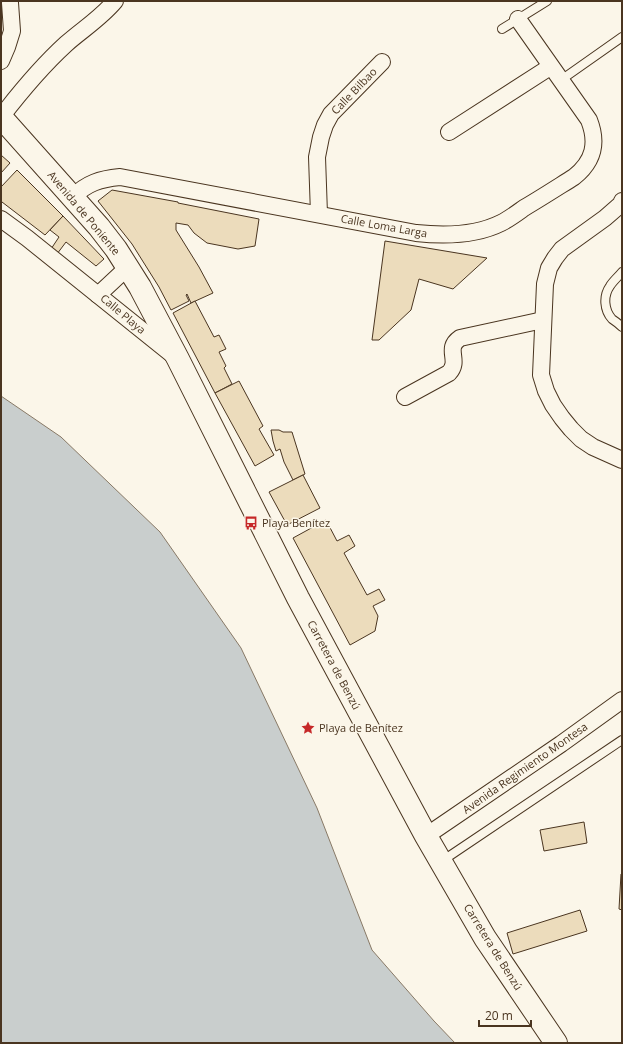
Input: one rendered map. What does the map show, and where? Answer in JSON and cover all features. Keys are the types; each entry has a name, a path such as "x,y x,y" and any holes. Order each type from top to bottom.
{"highway":[{"name":"Avenida de Poniente","path":"1,117 73,197 116,249 140,287 178,360"},
{"name":"Carretera de Benzú","path":"178,360 298,598 426,836 485,938 556,1043"}],"street":[{"path":"1,117 31,79 48,61 75,36 99,17 115,1"},
{"path":"1,61 12,31 10,3"},
{"name":"Calle Loma Larga","path":"73,197 97,181 120,177 416,233 450,235 468,233 500,223 582,171 592,155 594,145 594,137 589,120 550,67 518,19"},
{"name":"Calle Bilbao","path":"319,214 317,157 320,137 331,114 382,62"},
{"path":"449,132 550,67"},
{"path":"622,201 621,204 605,218 562,249 554,258 549,268 545,284 541,375 546,391 553,405 571,429 593,447 622,460"},
{"path":"1,219 98,294"},
{"name":"Calle Playa","path":"128,267 98,294 178,360"},
{"path":"405,397 449,373 454,363 452,350 454,344 460,338 543,320"},
{"name":"Avenida Regimiento Montesa","path":"426,836 561,744 622,700"}],"lane":[{"path":"502,29 547,1"},
{"path":"561,80 622,37"},
{"path":"622,272 609,287 605,299 608,312 622,327"},
{"path":"441,862 622,740"}],"shaded area":[{"path":"1,396 61,437 160,532 241,648 317,808 372,950 455,1043 1,1043"}],"building":[{"path":"1,155 10,163 1,173"},
{"path":"17,170 63,216 45,235 2,202 1,204 1,187"},
{"path":"112,190 259,219 255,246 238,249 207,243 194,233 188,225 176,223 176,230 213,293 191,303 187,294 186,295 189,301 171,310 159,287 132,244 98,201"},
{"path":"63,216 104,259 96,266 66,242 57,254 51,249 59,237 50,230"},
{"path":"385,241 487,258 453,289 419,279 411,310 379,340 372,340"},
{"path":"195,301 214,337 219,335 226,349 219,352 226,366 224,368 232,384 215,393 173,313"},
{"path":"239,381 263,426 259,429 274,455 255,466 215,393"},
{"path":"271,430 292,432 305,474 293,480 284,462 280,449 276,451"},
{"path":"303,475 320,508 287,525 269,492"},
{"path":"326,520 337,541 349,535 355,546 344,553 367,595 379,589 385,600 373,606 378,616 375,631 350,645 293,538"},
{"path":"584,822 587,843 544,851 540,830"},
{"path":"622,874 622,910 619,909"},
{"path":"580,910 587,931 513,954 507,933"}],"place":[{"name":"Playa Benítez","path":"251,523"},
{"name":"Playa de Benítez","path":"308,728"}]}
